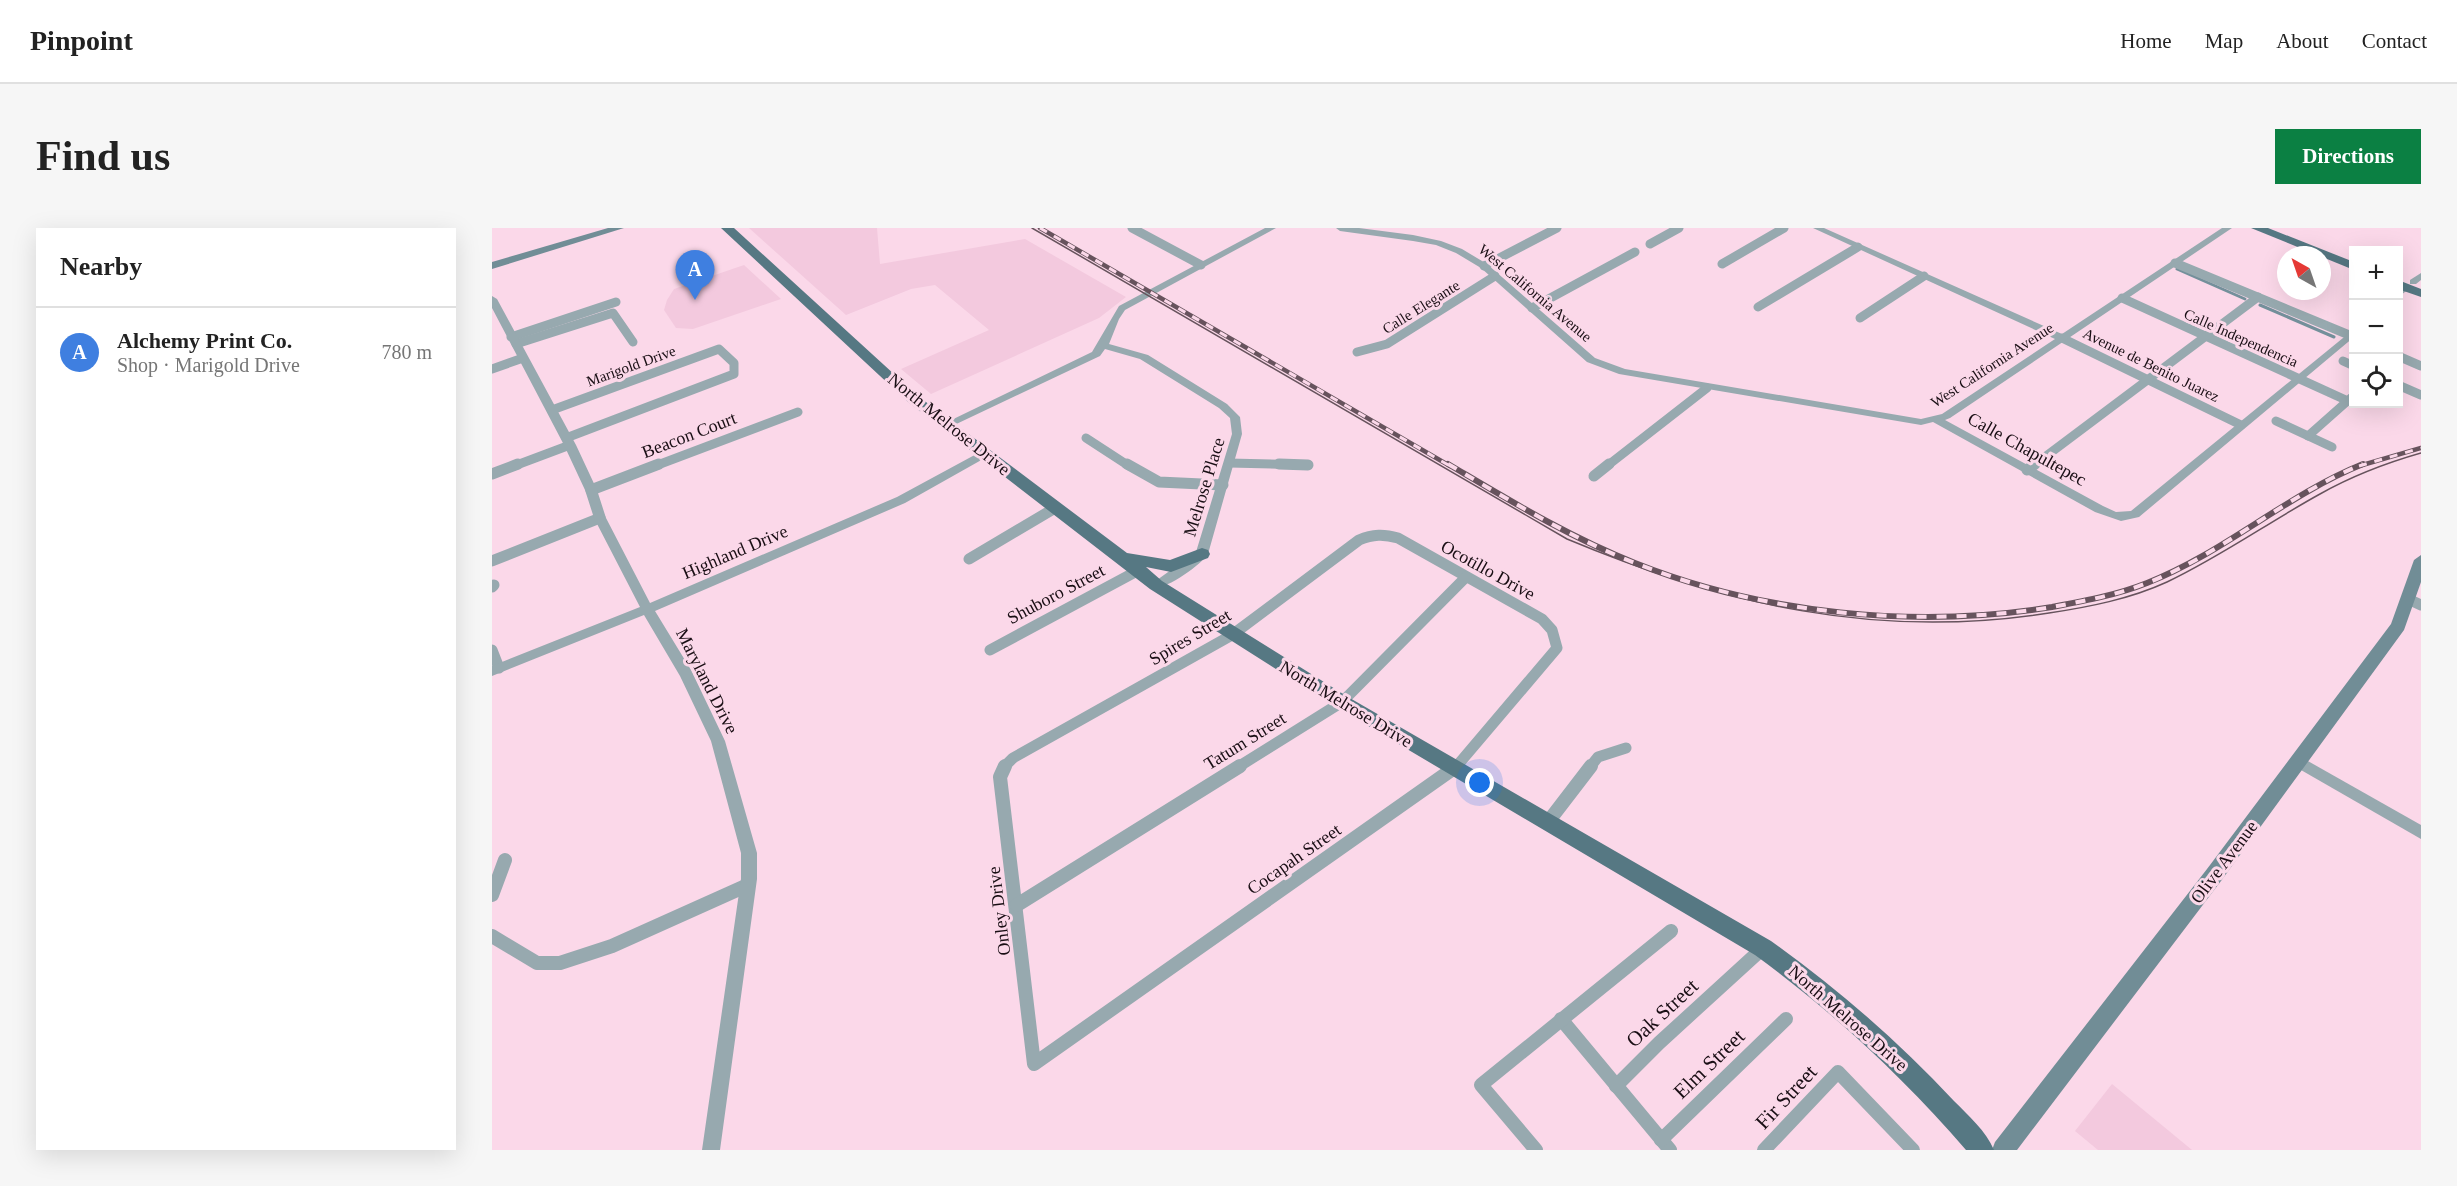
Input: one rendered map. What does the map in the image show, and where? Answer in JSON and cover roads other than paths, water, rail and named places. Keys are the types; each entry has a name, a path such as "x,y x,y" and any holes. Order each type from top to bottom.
{"main road":[{"path":"492,266 619,228"},
{"name":"North Melrose Drive","path":"727,228 913,399 1156,585 1232,635 1342,702 1763,948 1808,979 1899,1060 1946,1108 1982,1150"},
{"path":"2257,228 2349,264"},
{"path":"2273,228 2349,257"},
{"path":"1121,556 1148,564 1171,566 1202,554"},
{"name":"Olive Avenue","path":"2003,1150 2037,1109 2399,624 2414,602 2421,560"}],"street":[{"path":"1132,228 1201,266"},
{"path":"946,425 1084,360 1104,346 1112,319 1122,308 1272,228"},
{"name":"West California Avenue","path":"1340,228 1438,243 1459,250 1484,266 1575,346 1601,365 1623,372 1707,387 1921,422 1946,416 2228,228"},
{"path":"1484,266 1557,228"},
{"path":"1650,244 1679,228"},
{"path":"1722,264 1784,228"},
{"name":"Avenue de Benito Juarez","path":"1817,228 2062,338 2241,425"},
{"path":"1758,308 1858,247"},
{"path":"1532,308 1635,252"},
{"path":"2175,263 2349,334"},
{"name":"Calle Elegante","path":"1357,352 1387,344 1495,276"},
{"path":"1860,318 1924,276"},
{"path":"2027,470 2258,297"},
{"name":"Calle Independencia","path":"2122,298 2297,378 2349,397"},
{"name":"Maryland Drive","path":"492,299 568,441 591,490 600,519 647,609 686,674 718,741 749,853 748,885 711,1150"},
{"path":"513,340 616,302"},
{"path":"513,340 612,313 633,342"},
{"name":"Calle Chapultepec","path":"1937,420 2099,509 2113,516 2127,517 2135,514 2349,337"},
{"name":"Melrose Place","path":"1104,346 1144,357 1223,406 1235,417 1237,434 1202,554 1191,564 1156,585"},
{"name":"Marigold Drive","path":"552,410 719,350 734,363 734,375 568,441"},
{"path":"492,369 523,358"},
{"path":"2403,358 2421,366"},
{"path":"2343,361 2349,364"},
{"path":"1594,476 1707,387"},
{"path":"2403,387 2421,395"},
{"path":"2308,436 2349,400"},
{"name":"Beacon Court","path":"591,490 798,412"},
{"path":"2276,421 2332,447"},
{"path":"1086,438 1148,478 1159,482 1223,485"},
{"path":"492,474 568,441"},
{"name":"Highland Drive","path":"495,670 647,609 901,500 986,454"},
{"path":"1229,463 1308,465"},
{"path":"969,560 1055,508"},
{"path":"492,561 600,519"},
{"name":"Ocotillo Drive","path":"1377,530 1398,537 1542,619 1552,630 1557,648 1550,657"},
{"name":"Spires Street","path":"1013,758 1232,635 1359,540 1377,530"},
{"name":"Shuboro Street","path":"990,650 1139,570"},
{"name":"Tatum Street","path":"1017,905 1342,702 1466,577"},
{"path":"492,650 495,670"},
{"name":"Cocapah Street","path":"1034,1064 1455,768 1550,657"},
{"path":"1548,822 1598,757 1626,748"},
{"name":"Onley Drive","path":"1013,758 1002,768 1000,777 1017,905 1034,1064"},
{"path":"2298,762 2421,833"},
{"path":"492,895 505,860"},
{"path":"492,936 541,964 553,965 610,945 748,885"},
{"path":"1536,1150 1481,1085 1671,931"},
{"name":"Oak Street","path":"1616,1086 1659,1043 1763,948"},
{"path":"1562,1018 1665,1145"},
{"name":"Elm Street","path":"1665,1145 1786,1019"},
{"name":"Fir Street","path":"1764,1150 1838,1072 1913,1150"}],"waterway":[{"path":"2177,269 2245,299"},
{"path":"2260,305 2334,337"}],"tram line":[{"path":"1032,228 1567,539 1685,582 1744,599 1803,611 1863,619 1923,622 1985,620 2049,613 2109,602 2153,588 2187,572 2344,481 2421,453"}],"railway":[{"path":"1040,228 1450,466"},
{"path":"2359,466 2421,448"},
{"path":"1448,464 1587,542 1635,563 1684,580 1787,605 1840,612 1947,617 2000,614 2052,607 2100,597 2147,583 2175,571 2308,491 2363,464"}],"place":[{"name":"Alchemy Print Co.","path":"695,300"}]}
